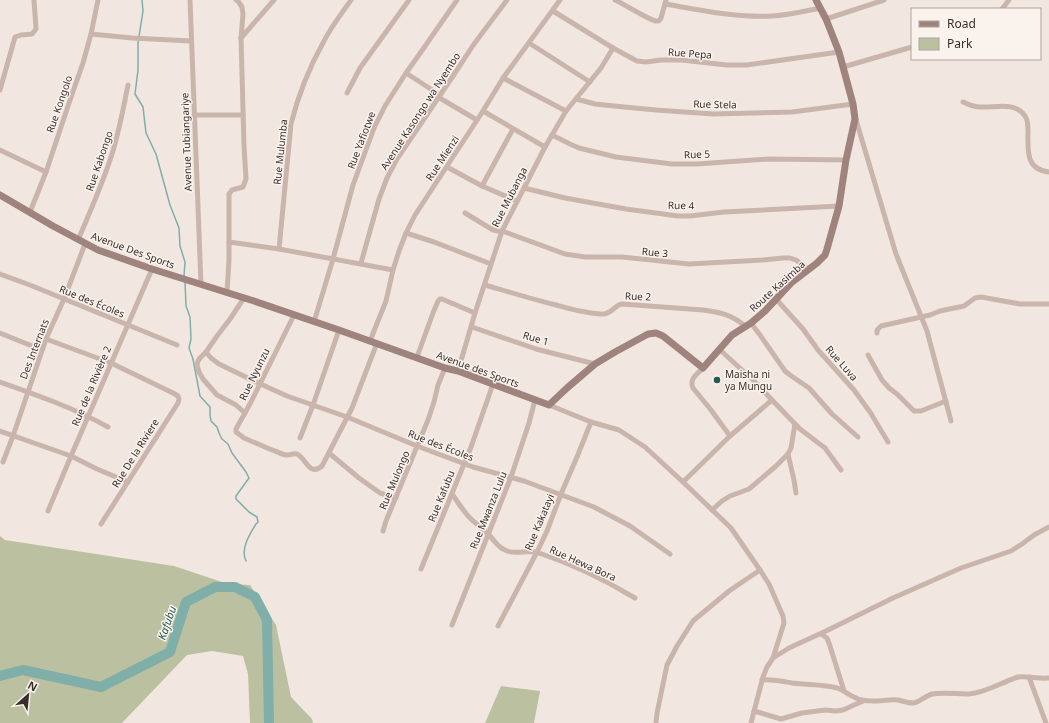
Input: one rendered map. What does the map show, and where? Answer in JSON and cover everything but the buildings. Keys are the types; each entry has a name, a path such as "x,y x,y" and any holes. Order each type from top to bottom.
{"street":[{"path":"0,90 15,37 32,34 36,29 34,0"},
{"name":"Rue Kongolo","path":"30,212 46,172 83,63 98,0"},
{"name":"Avenue Tubiangariye","path":"190,0 201,284"},
{"path":"227,293 229,260 229,194 230,191 243,187 246,179 243,116 242,7 236,0"},
{"path":"242,38 274,0"},
{"path":"347,93 360,68 409,0"},
{"name":"Rue Yafiotwe","path":"314,322 353,185 374,128 385,106 406,73 458,0"},
{"name":"Avenue Kasongo wa Nyembo","path":"361,263 379,199 397,159 474,44 507,0"},
{"name":"Rue Mienzi","path":"322,466 347,417 360,387 386,301 393,270 406,233 415,215 478,120 503,78 560,0"},
{"path":"616,0 654,20 660,20 662,18 666,2 715,12 752,16 774,16 821,8"},
{"name":"Route Kasimba","path":"816,0 826,19 839,52 856,119 896,254 927,331 951,422"},
{"path":"826,19 884,0"},
{"path":"1003,8 1009,0"},
{"name":"Rue Mulumba","path":"279,249 291,124 296,104 324,40 349,1"},
{"name":"Rue Pepa","path":"553,10 613,48 637,61 646,62 681,60 727,65 748,65 839,52"},
{"path":"91,34 141,39 191,41"},
{"path":"529,43 590,82"},
{"path":"843,66 911,47"},
{"name":"Rue Mubanga","path":"458,371 502,230 544,147 566,111 601,68 613,48"},
{"path":"406,73 439,96 478,120"},
{"path":"503,78 566,111"},
{"name":"Rue Kabongo","path":"78,240 96,198 111,157 128,85"},
{"name":"Rue Stela","path":"576,99 595,104 713,114 792,112 853,104"},
{"path":"963,102 971,106 981,108 1002,106 1014,108 1024,115 1027,122 1028,155 1030,161 1034,166 1049,172"},
{"path":"483,111 544,147"},
{"path":"194,115 243,116"},
{"name":"Route Kasimba","path":"730,436 693,388 691,384 692,381 732,335 765,311 791,283 825,255 839,206 846,160 856,119"},
{"path":"482,186 513,129"},
{"name":"Rue 5","path":"552,135 579,148 616,157 672,164 696,164 769,159 846,160"},
{"path":"0,150 46,172"},
{"path":"447,167 482,186 517,201"},
{"name":"Rue 4","path":"524,188 565,198 626,209 678,216 839,206"},
{"name":"Avenue des Sports","path":"0,195 78,240"},
{"name":"Rue 3","path":"465,213 493,230 502,230 565,254 585,257 622,258 689,264 790,258 796,260 808,269"},
{"path":"406,233 491,264"},
{"name":"Avenue Des Sports","path":"78,240 98,250 185,279"},
{"path":"228,242 279,249 393,270"},
{"name":"Des Internats","path":"3,462 46,339 64,299 85,244"},
{"name":"Rue de la Rivière 2","path":"48,511 152,269"},
{"name":"Rue des Écoles","path":"0,274 177,345"},
{"name":"Avenue des Sports","path":"185,279 339,330 445,368 458,371 591,422 619,430 645,447 731,528 769,584 784,620 773,658 767,667 762,680 751,723"},
{"name":"Rue 2","path":"485,285 536,300 587,312 605,314 622,304 716,311 737,319 748,324 760,335 785,371 809,388 832,414 858,437"},
{"path":"877,333 878,327 930,315 946,309 964,306 975,298 981,297 1020,304 1049,304"},
{"path":"244,298 198,361 197,365 203,379 217,395 236,405 245,413"},
{"path":"417,357 433,313 440,299 475,313"},
{"name":"Rue Luva","path":"776,299 803,329 818,350 854,390 870,412 888,442"},
{"name":"Rue Nyunzu","path":"294,315 236,429 236,432 244,438 286,455 296,454 301,457 307,466 315,470 322,466"},
{"name":"Rue 1","path":"472,327 536,349 595,364"},
{"path":"300,438 339,330"},
{"path":"549,405 595,364 648,334 656,333 663,336 703,368"},
{"path":"0,334 42,350"},
{"path":"46,339 111,363"},
{"path":"719,349 754,380 795,424 824,448 841,470"},
{"name":"Rue des Écoles","path":"206,352 211,358 220,364 287,396 347,417 473,467 524,481 594,507 630,526 670,554"},
{"path":"868,355 882,380 914,411 921,411 946,401"},
{"name":"Rue De la Riviere","path":"101,524 178,403 179,399 178,396 173,393 111,363"},
{"name":"Rue Mulongo","path":"383,531 434,402 438,385 445,368"},
{"path":"0,382 54,401 88,416 108,427"},
{"name":"Rue Kafubu","path":"421,569 452,494 493,384"},
{"name":"Rue Mwanza Lulu","path":"452,625 511,477 535,400"},
{"path":"683,482 711,453 772,400"},
{"name":"Rue Kakatayi","path":"498,626 537,552 591,422"},
{"path":"712,510 730,496 749,489 788,454 791,448 795,424"},
{"path":"0,431 71,456 128,482"},
{"path":"329,453 380,493 396,498"},
{"path":"788,454 796,493"},
{"name":"Rue Hewa Bora","path":"452,494 470,518 488,533 496,544 508,552 537,552 610,583 635,598"},
{"path":"773,658 789,648 821,634 893,598 961,568 1011,551 1034,535 1049,527"},
{"path":"656,723 668,665 676,646 693,621 729,591 760,570"},
{"path":"821,634 827,638 844,691"},
{"path":"762,680 770,679 836,688 844,691 854,698 863,700 878,702 897,700 914,703 930,695 942,692 969,694 983,691 1018,677 1039,679 1049,678"},
{"path":"1029,677 1046,723"},
{"path":"754,711 781,719 802,713 848,709 863,700"}],"green space":[{"path":"0,536 5,540 174,566 228,584 250,585 276,625 291,697 312,719 313,723 250,723 248,674 243,656 212,651 187,655 122,723 0,723"},
{"path":"501,686 540,691 534,723 485,723"}],"waterway":[{"path":"142,0 143,11 138,43 138,70 135,94 143,107 146,133 156,154 170,205 179,228 180,246 185,262 184,276"},
{"path":"185,282 186,306 190,317 191,339 189,348 193,359 200,396 210,407 211,421 217,427 222,439 228,444 232,453 249,478 236,496 236,499 249,512 257,517 258,522 246,542 244,552 246,561"},
{"name":"Kafubu","path":"0,676 23,670 101,687 170,652 186,602 215,587 235,587 255,597 267,620 269,723"}],"place":[{"name":"Maisha ni ya Mungu","path":"717,380"}]}
